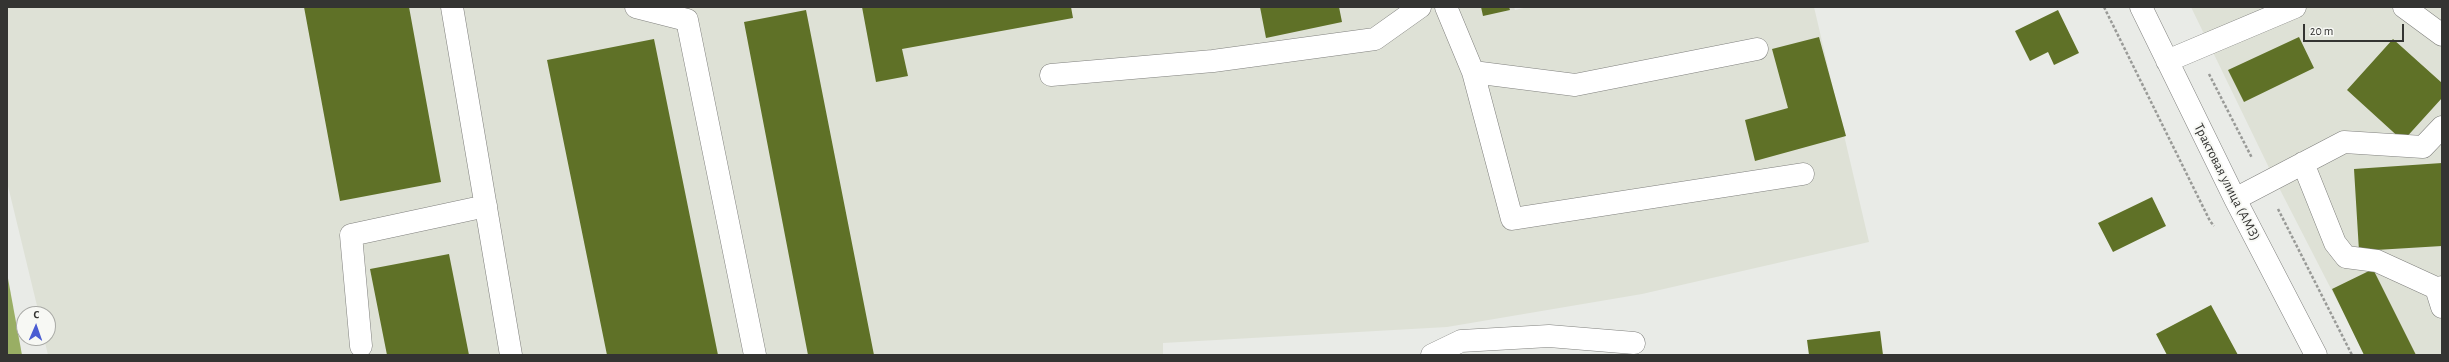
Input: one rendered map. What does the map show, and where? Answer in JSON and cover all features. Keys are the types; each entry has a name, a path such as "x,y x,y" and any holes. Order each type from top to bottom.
{"street":[{"path":"452,7 511,355"},
{"path":"636,7 687,20 755,355"},
{"path":"1052,75 1213,61 1375,39 1420,7"},
{"path":"1446,7 1473,72 1512,219 1803,174"},
{"name":"Трактовая улица (АМЗ)","path":"2141,7 2235,199 2316,355"},
{"path":"2167,61 2295,7"},
{"path":"2404,7 2442,35"},
{"path":"1473,72 1575,85 1757,49"},
{"path":"2235,199 2344,142 2423,147 2442,127"},
{"path":"2303,163 2335,243 2346,257 2377,261 2440,294"},
{"path":"361,346 351,235 486,206"},
{"path":"1432,355 1461,340 1549,336 1634,343"}],"shaded area":[{"path":"7,7 1514,7 1515,10 1528,7 1814,7 1869,242 1642,294 1447,327 1163,343 1163,355 48,355 46,346 56,346 56,306 37,306 7,182"},
{"path":"2191,7 2442,7 2442,355 2365,355 2274,178"}],"green space":[{"path":"7,273 16,322 16,346 20,346 22,355 7,355"}],"building":[{"path":"304,7 409,7 441,182 340,201"},
{"path":"862,7 1071,7 1073,18 902,49 908,76 876,82"},
{"path":"1260,7 1339,7 1342,22 1266,38"},
{"path":"1481,7 1509,7 1510,10 1483,16"},
{"path":"806,10 874,355 808,355 744,22"},
{"path":"2058,10 2079,53 2054,65 2048,52 2030,61 2015,31"},
{"path":"1819,37 1846,136 1755,161 1745,120 1788,108 1772,49"},
{"path":"2299,37 2314,68 2244,102 2228,70"},
{"path":"654,39 718,355 607,355 547,60"},
{"path":"2393,39 2442,83 2442,98 2403,141 2347,90"},
{"path":"2442,163 2442,246 2359,251 2354,169"},
{"path":"2152,197 2166,226 2113,252 2098,223"},
{"path":"449,254 469,355 387,355 370,269"},
{"path":"2373,269 2416,355 2364,355 2332,289"},
{"path":"2211,305 2238,355 2167,355 2156,334"},
{"path":"1880,331 1883,355 1809,355 1807,340"}]}
